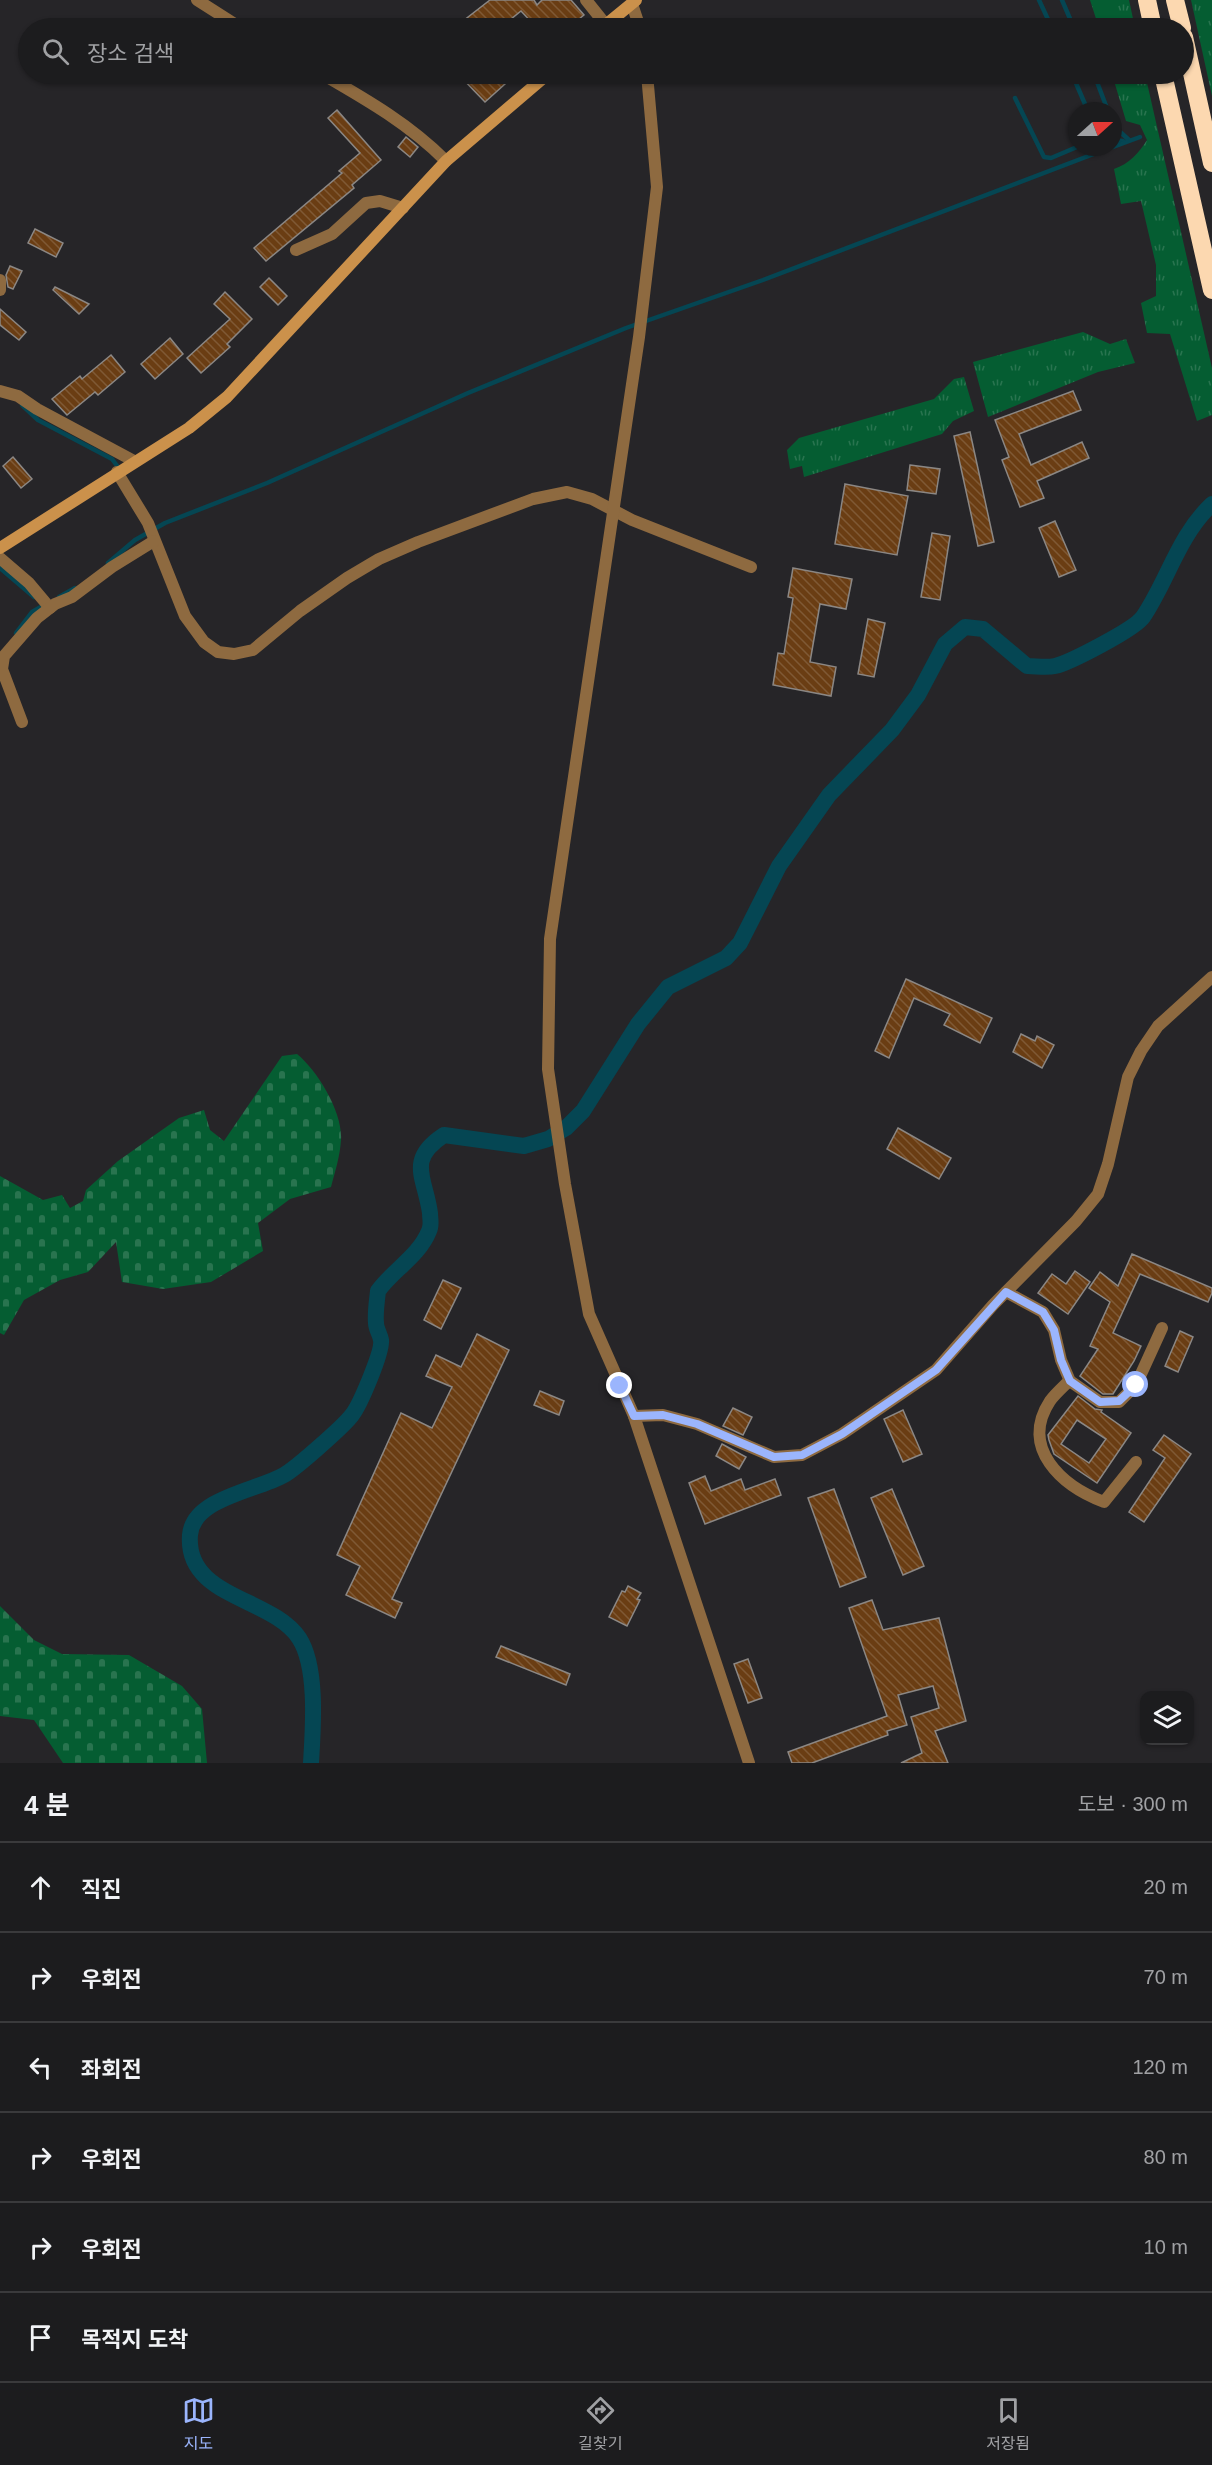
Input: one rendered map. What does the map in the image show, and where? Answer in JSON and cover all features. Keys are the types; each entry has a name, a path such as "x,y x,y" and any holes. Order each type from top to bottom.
{"highway":[{"path":"1147,0 1151,18"},
{"path":"1175,0 1180,18"},
{"path":"1194,82 1212,163"},
{"path":"1165,84 1212,290"}],"main road":[{"path":"615,18 634,2"},
{"path":"0,548 189,428 227,397 446,161 536,84"}],"street":[{"path":"197,0 225,18"},
{"path":"586,0 598,18"},
{"path":"634,2 638,18"},
{"path":"339,84 389,113 424,140 446,161"},
{"path":"648,84 657,187 639,337 550,939 548,1069 558,1140 589,1314 634,1416 749,1763"},
{"path":"296,250 332,234 366,203 380,201 403,208"},
{"path":"0,280 0,290"},
{"path":"0,391 18,396 37,410 135,461"},
{"path":"120,470 148,523 185,616 204,642 218,652 234,654 253,650 300,611 347,578 418,542 533,499 567,492 612,508 632,520 751,567"},
{"path":"22,722 2,669 4,656 37,618 50,608 72,597 112,567 154,541"},
{"path":"0,558 29,583 50,608"},
{"path":"634,1416 663,1415 697,1424 774,1457 802,1455 842,1434 936,1370 1006,1292 1076,1221 1098,1194 1108,1164 1128,1077 1141,1051 1158,1026 1212,977"},
{"path":"1006,1292 1043,1312 1054,1330 1069,1381 1100,1402 1119,1401 1136,1385 1162,1328"},
{"path":"1069,1381 1050,1401 1038,1431 1043,1456 1062,1478 1086,1495 1104,1502 1136,1462"}],"green space":[{"path":"1090,0 1129,0 1133,18 1096,18"},
{"path":"1191,0 1212,0 1212,96"},
{"path":"1115,84 1147,84 1212,368 1212,415 1197,421 1170,334 1147,333 1141,303 1156,296 1156,265 1141,201 1121,204 1114,169 1133,158 1147,140 1140,125 1126,121"},
{"path":"1083,332 1110,344 1126,339 1135,363 1098,372 988,417 973,362"},
{"path":"964,377 974,411 953,421 942,434 804,477 802,466 790,469 787,450 799,438 934,399 954,379"},
{"path":"297,1054 313,1071 328,1093 341,1129 340,1152 331,1187 290,1199 258,1223 263,1251 211,1282 163,1289 122,1282 116,1242 88,1272 60,1280 24,1300 4,1335 0,1333 0,1176 43,1200 62,1195 70,1208 83,1201 86,1190 118,1161 179,1118 204,1110 210,1130 224,1141 282,1056"},
{"path":"0,1606 34,1640 62,1654 129,1655 182,1686 202,1709 207,1763 63,1763 34,1720 0,1716"}],"building":[{"path":"490,0 534,0 537,5 542,0 571,0 584,15 580,18 528,18 521,11 512,18 467,18"},
{"path":"468,84 505,84 485,102"},
{"path":"337,110 381,160 352,185 354,188 266,261 254,248 342,173 339,171 360,153 328,118"},
{"path":"406,137 418,147 410,157 398,147"},
{"path":"35,229 63,243 56,257 28,243"},
{"path":"10,266 22,271 13,289 8,287 6,275"},
{"path":"269,278 287,296 278,305 260,287"},
{"path":"55,287 89,304 79,314 53,290"},
{"path":"225,292 252,319 227,344 230,347 201,373 187,358 230,319 214,304"},
{"path":"0,309 26,332 19,340 0,325"},
{"path":"170,338 183,354 155,379 141,364"},
{"path":"111,355 125,372 98,395 95,392 67,415 52,399 80,376 82,379"},
{"path":"1073,391 1081,410 1019,434 1031,465 1082,442 1089,458 1037,481 1044,498 1020,507 1002,460 1009,457 995,420"},
{"path":"970,432 994,542 978,546 954,436"},
{"path":"13,457 32,479 21,488 3,466"},
{"path":"910,465 940,469 936,494 907,490"},
{"path":"845,484 908,496 897,555 835,544"},
{"path":"1055,521 1076,570 1059,577 1039,528"},
{"path":"932,533 950,536 940,600 921,597"},
{"path":"793,568 852,579 846,609 820,604 810,662 836,667 831,696 773,685 778,653 784,654 793,598 788,597"},
{"path":"868,619 885,623 874,677 858,674"},
{"path":"906,979 992,1018 980,1043 944,1025 950,1014 914,998 889,1058 875,1051"},
{"path":"1021,1034 1035,1041 1037,1036 1054,1045 1042,1068 1013,1052"},
{"path":"898,1128 951,1158 939,1179 887,1149"},
{"path":"1132,1254 1212,1288 1212,1293 1208,1302 1140,1274 1113,1333 1141,1346 1113,1394 1103,1394 1080,1376 1098,1349 1090,1346 1110,1302 1089,1288 1100,1272 1118,1286"},
{"path":"1075,1271 1090,1282 1068,1314 1038,1293 1052,1274 1066,1284"},
{"path":"443,1280 461,1288 441,1329 424,1320"},
{"path":"1180,1331 1193,1337 1178,1372 1165,1366"},
{"path":"477,1334 509,1350 392,1599 402,1603 395,1618 346,1595 360,1566 337,1555 401,1413 432,1428 452,1387 426,1376 436,1355 461,1367"},
{"path":"540,1391 564,1401 559,1415 534,1405"},
{"path":"1078,1396 1095,1409 1102,1410 1101,1412 1131,1433 1097,1483 1054,1454 1048,1435","holes":["1077,1420 1106,1439 1089,1463 1061,1444"]},
{"path":"733,1408 752,1417 743,1435 723,1426"},
{"path":"903,1410 922,1454 903,1462 884,1419"},
{"path":"1164,1435 1191,1454 1144,1522 1129,1512 1165,1458 1153,1450"},
{"path":"722,1444 746,1457 739,1469 716,1456"},
{"path":"705,1476 711,1491 741,1479 745,1490 775,1479 781,1495 705,1524 689,1483"},
{"path":"834,1489 866,1577 840,1587 808,1498"},
{"path":"892,1489 924,1566 903,1575 871,1498"},
{"path":"628,1586 641,1593 637,1599 640,1600 627,1626 609,1617 622,1591 625,1592"},
{"path":"872,1600 883,1630 939,1618 966,1721 935,1731 948,1763 901,1763 922,1753 911,1717 939,1708 933,1686 898,1695 907,1725 887,1731 888,1735 812,1763 792,1763 788,1752 887,1716 849,1608"},
{"path":"501,1646 570,1674 566,1685 496,1657"},
{"path":"748,1659 762,1698 748,1703 734,1664"}],"waterway":[{"path":"1039,0 1047,18"},
{"path":"1062,0 1070,18"},
{"path":"1076,84 1084,102"},
{"path":"1098,84 1105,102"},
{"path":"1015,98 1044,157 1051,158 1068,151"},
{"path":"1122,134 1129,140"},
{"path":"1122,144 1140,137"},
{"path":"108,563 135,540 165,523 267,483 468,393 626,328 763,280 1088,156"},
{"path":"22,405 38,420 112,459 121,471"},
{"path":"311,1763 312,1681 305,1650 299,1638 286,1624 270,1613 233,1595 201,1572 192,1556 190,1535 194,1522 202,1512 228,1497 272,1481 290,1471 340,1428 356,1409 381,1346 376,1319 378,1291 419,1248 430,1229 430,1213 421,1170 425,1153 444,1135 524,1146 548,1139 566,1128 583,1111 638,1024 668,987 726,958 740,943 779,866 829,795 892,730 918,695 945,644 965,627 983,629 1027,666 1045,667 1062,664 1101,645 1143,617 1190,530 1212,504"},
{"path":"0,568 34,597"},
{"path":"59,597 75,588"},
{"path":"16,633 32,612 46,604"}],"route":[{"path":"620,1386 634,1416 663,1415 697,1424 774,1457 802,1455 842,1434 936,1370 1006,1292 1043,1312 1054,1330 1061,1360 1070,1381 1100,1402 1119,1401 1136,1385"}]}
